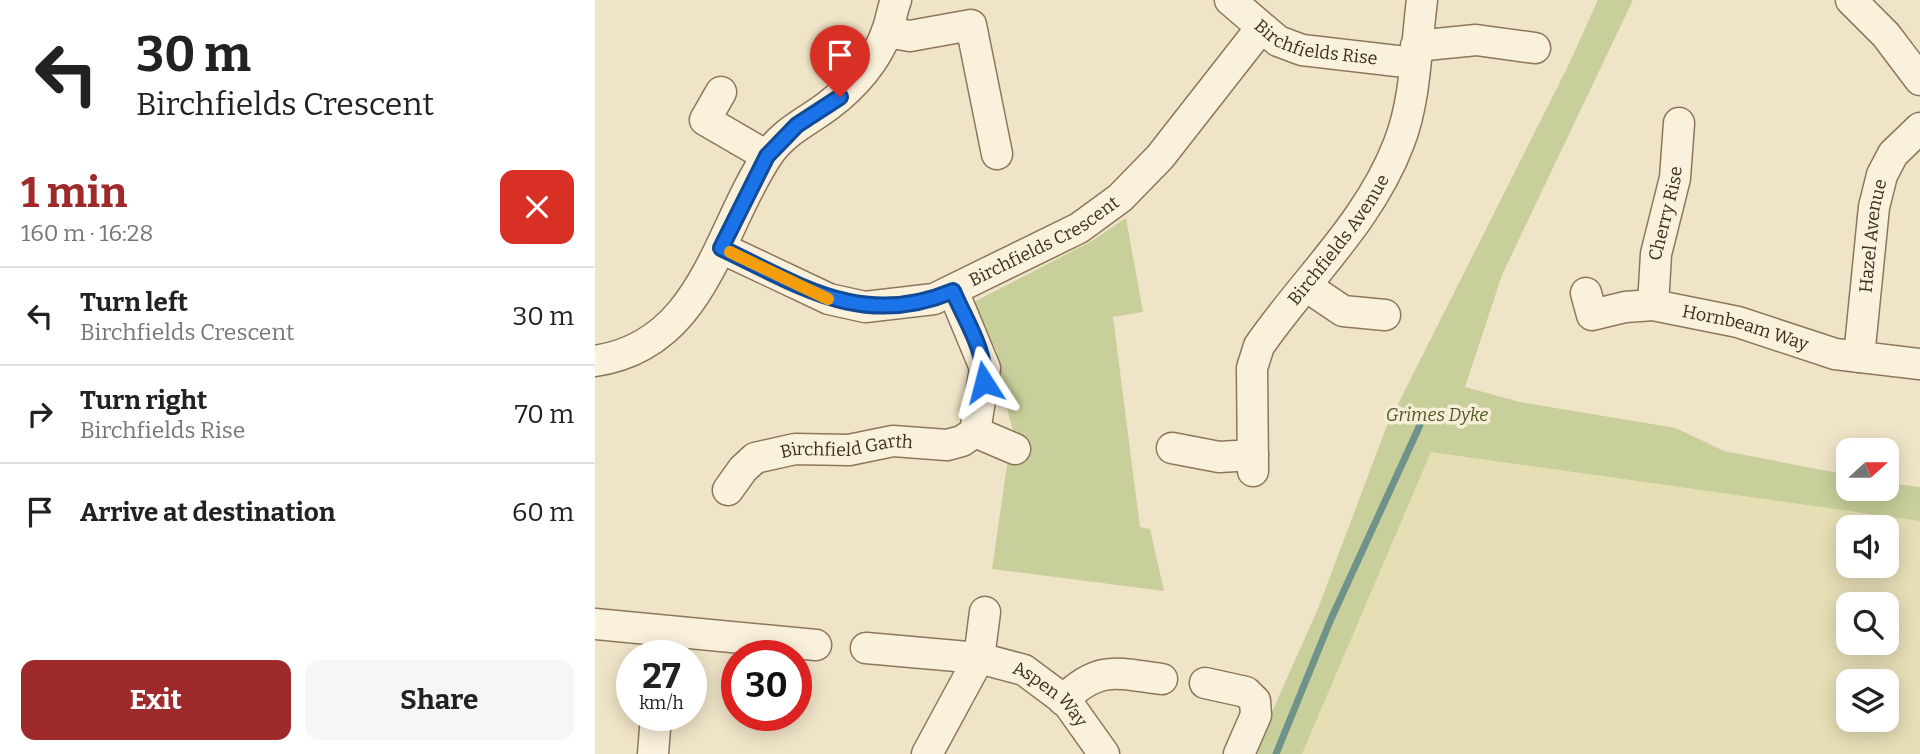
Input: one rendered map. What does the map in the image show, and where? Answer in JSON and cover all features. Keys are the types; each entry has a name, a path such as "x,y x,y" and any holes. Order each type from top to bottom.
{"street":[{"path":"595,361 610,359 644,343 677,320 699,289 767,156 797,125 827,107 852,86 873,59 887,32 896,0"},
{"name":"Birchfields Rise","path":"1230,0 1278,41 1301,50 1415,54 1476,40 1535,48"},
{"name":"Birchfields Avenue","path":"1172,448 1253,463 1252,368 1259,346 1351,230 1378,189 1400,141 1422,0"},
{"path":"1851,0 1886,36 1920,80"},
{"path":"887,32 910,36 971,25 997,154"},
{"name":"Birchfields Crescent","path":"721,248 828,299 865,307 923,301 953,291 1079,228 1120,198 1160,157 1261,29"},
{"path":"721,92 705,120 767,156"},
{"name":"Cherry Rise","path":"1653,305 1656,254 1675,178 1679,123"},
{"name":"Hazel Avenue","path":"1859,357 1874,207 1882,175 1893,154 1920,128"},
{"path":"1306,286 1343,311 1385,315"},
{"path":"953,291 985,368 975,432 1015,449"},
{"name":"Hornbeam Way","path":"1586,293 1592,315 1625,307 1653,305 1738,322 1815,349 1920,364"},
{"name":"Birchfield Garth","path":"728,489 755,458 795,449 849,450 893,442 947,445 962,441 975,432"},
{"path":"927,754 979,659 985,612"},
{"path":"595,624 648,640"},
{"name":"Aspen Way","path":"866,648 979,659 1024,670 1063,700 1104,754"},
{"path":"1063,700 1089,678 1108,674 1162,679"},
{"path":"1205,683 1245,692 1255,701 1256,715 1239,754"},
{"path":"653,754 655,731"}],"shaded area":[{"path":"1431,452 1877,515 1836,515 1836,578 1899,578 1899,518 1920,521 1920,754 1302,754"}],"green space":[{"name":"Grimes Dyke","path":"1598,0 1633,0 1502,275 1465,387 1520,402 1676,428 1724,451 1836,473 1836,501 1899,501 1899,484 1920,487 1920,521 1899,518 1899,515 1877,515 1431,452 1302,754 1253,754 1317,611 1386,428 1568,66"},
{"path":"1126,218 1143,312 1113,317 1140,527 1150,529 1164,591 992,569 1007,465 1015,449 1014,434 1004,398 997,351 974,309 974,302 1090,242"}],"waterway":[{"name":"Grimes Dyke","path":"1276,754 1331,619 1420,425"}],"slow traffic":[{"path":"730,252 828,299"}],"route":[{"path":"840,97 782,137 767,156 721,248 828,299 865,307 934,299 953,291 980,350 985,368 984,382"}]}
